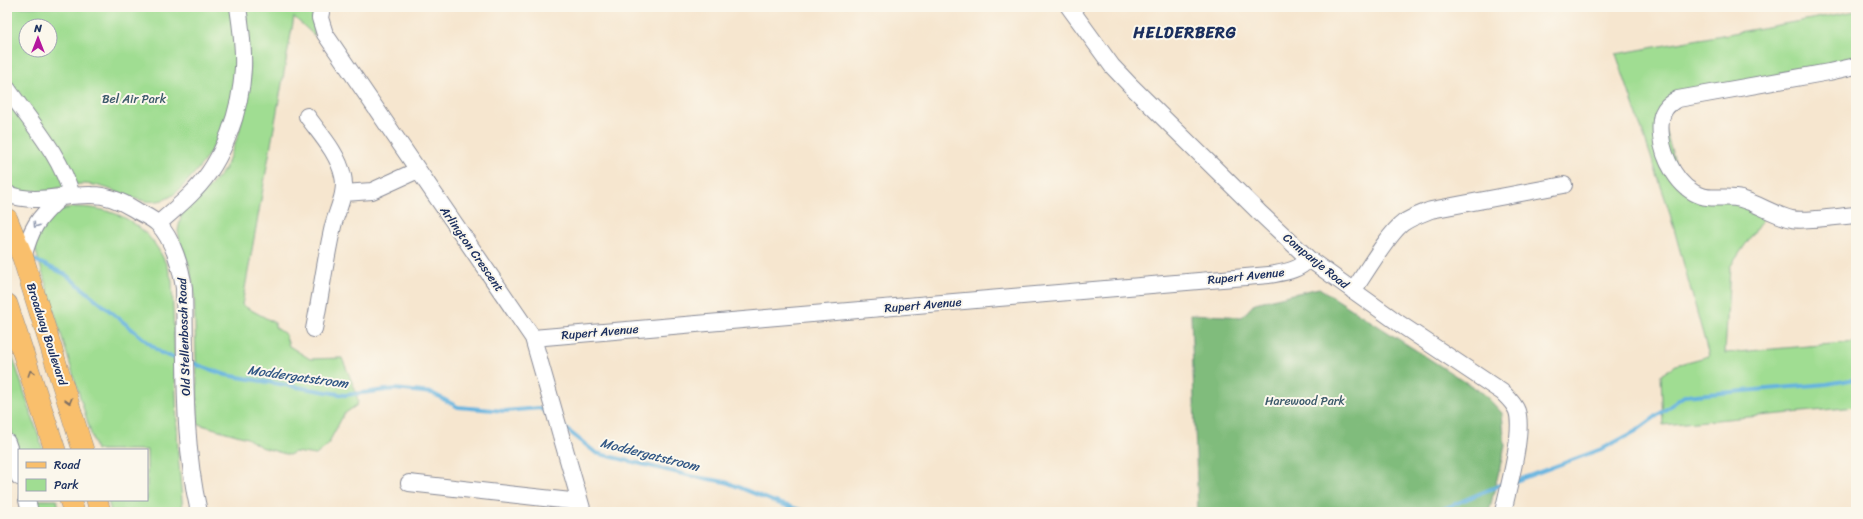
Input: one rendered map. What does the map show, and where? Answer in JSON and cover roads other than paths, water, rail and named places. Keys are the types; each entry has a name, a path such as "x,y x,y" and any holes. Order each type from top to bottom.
{"main road":[{"name":"Broadway Boulevard","path":"7,219 23,258 83,449"},
{"path":"7,304 55,449"},
{"path":"70,501 74,512"},
{"path":"96,501 100,512"}],"street":[{"path":"158,224 194,191 208,175 220,154 232,127 241,92 243,68 238,7"},
{"name":"Arlington Crescent","path":"322,7 320,18 325,34 533,338 582,507"},
{"name":"Companje Road","path":"1069,7 1112,66 1130,85 1309,259 1353,291 1502,392 1512,401 1517,412 1519,424 1503,512"},
{"path":"1856,66 1678,99 1666,106 1660,117 1660,127 1661,141 1670,165 1691,191 1702,196 1740,199 1794,220 1856,215"},
{"path":"7,88 57,157 69,184 66,197 34,226 28,239 23,258"},
{"path":"307,116 333,152 340,165 345,184 344,193 333,226 314,329"},
{"path":"344,193 372,190 418,170"},
{"path":"1353,291 1392,234 1402,224 1416,216 1431,210 1564,186"},
{"name":"Old Stellenbosch Road","path":"7,194 26,199 93,194 108,197 122,202 158,224 172,247 182,271 184,288 187,421 190,459 199,512"},
{"name":"Rupert Avenue","path":"533,338 1269,275 1292,271 1303,265 1309,259"},
{"path":"7,442 18,474"},
{"path":"409,483 582,507"},
{"path":"27,501 30,512"}],"waterway":[{"name":"Moddergatstroom","path":"30,258 65,274 161,353 178,359"},
{"name":"Moddergatstroom","path":"192,363 226,375 345,395 395,389 432,393 458,407 505,411 540,408 550,416"},
{"path":"1513,482 1604,448 1636,431 1684,396 1827,384 1856,379"},
{"name":"Moddergatstroom","path":"565,428 596,453 691,476 726,482 775,502 806,512"},
{"path":"1436,512 1505,483"}],"district":[{"name":"HELDERBERG","path":"1185,32"}],"park label":[{"name":"Bel Air Park","path":"134,99"},
{"name":"Harewood Park","path":"1305,401"}]}
